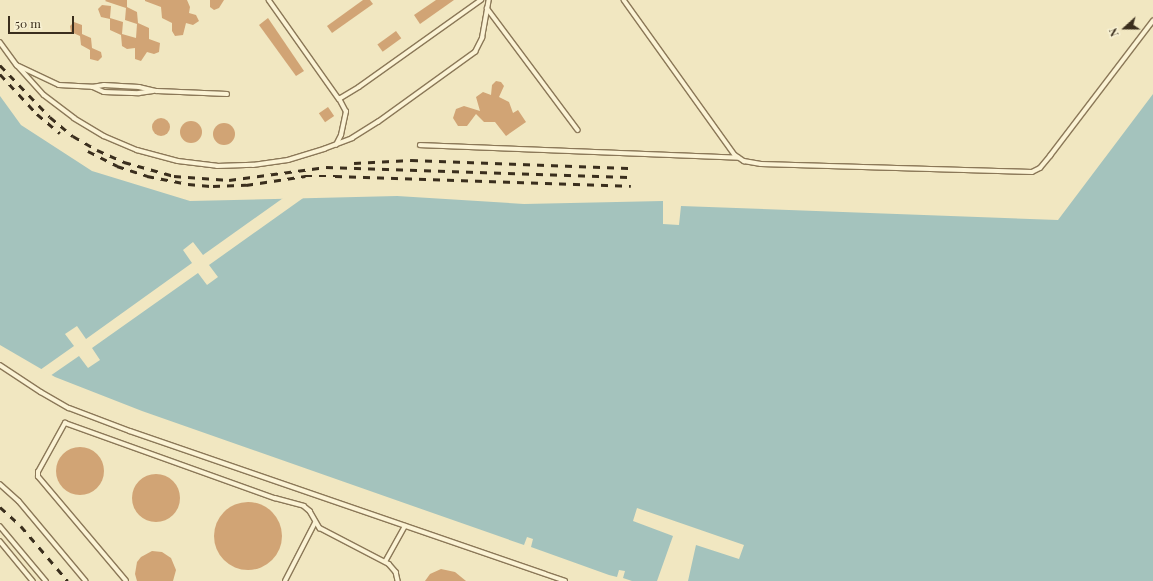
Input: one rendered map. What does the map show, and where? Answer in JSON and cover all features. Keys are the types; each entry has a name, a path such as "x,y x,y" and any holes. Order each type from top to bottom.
{"lane":[{"path":"268,0 339,99 346,112 341,135 336,145"},
{"path":"339,99 365,83 481,0"},
{"path":"0,42 17,65 44,95 74,118 104,136 156,156 204,165 253,165 288,160 336,145 365,132 475,52 482,38 489,0"},
{"path":"624,0 728,146 739,158"},
{"path":"488,8 578,130"},
{"path":"420,145 739,158 750,163 761,164 1032,172 1040,168 1050,156 1153,21"},
{"path":"17,65 59,85 92,87 104,85 127,86 157,91 227,94"},
{"path":"92,87 104,92 139,93 157,91"},
{"path":"0,365 41,392 69,408 130,431 565,581"},
{"path":"126,581 38,477 38,472 65,423 275,498 304,506 310,511 315,523 320,528 384,562 396,572 398,581"},
{"path":"0,484 19,501 86,581"},
{"path":"285,581 315,523"},
{"path":"0,526 46,581"},
{"path":"384,562 404,526"},
{"path":"0,541 33,581"}],"water":[{"path":"1153,94 1153,581 688,581 696,545 739,559 744,545 637,508 633,521 673,536 657,581 632,581 623,578 625,571 619,570 617,577 609,575 531,547 533,539 527,537 524,545 142,411 55,377 0,345 0,96 21,125 92,171 190,201 397,196 524,204 663,201 663,224 679,225 681,206 1058,220"}],"pier":[{"path":"286,196 306,196 209,265 218,277 207,285 198,273 92,348 100,360 88,368 79,356 50,376 40,370 74,346 65,334 77,326 86,339 192,263 183,250 193,242 203,255"}],"building":[{"path":"127,0 127,7 137,12 138,23 149,28 149,39 160,43 159,52 154,54 147,52 141,61 135,59 135,48 127,49 122,46 121,35 110,30 110,19 101,17 98,9 102,5 111,6 110,18 123,22 122,34 136,38 137,24 125,20 126,8 105,1"},
{"path":"145,0 187,0 190,7 189,13 196,15 199,21 193,25 186,23 183,35 175,36 172,31 172,23 162,18 161,7"},
{"path":"210,0 224,0 219,8 214,10 210,7"},
{"path":"363,0 370,0 373,4 332,33 327,26"},
{"path":"436,0 454,0 420,24 414,15"},
{"path":"268,18 304,71 296,76 259,25"},
{"path":"74,22 82,25 82,34 91,38 92,48 101,52 102,57 98,61 90,59 90,50 81,45 80,36 71,32 70,26"},
{"path":"396,31 401,38 383,52 377,45"},
{"path":"496,81 501,82 504,86 499,97 509,102 513,113 518,110 526,122 506,136 495,122 484,122 476,114 467,126 458,126 453,118 456,109 464,106 480,111 476,97 483,92 491,95 492,85"},
{"path":"328,107 334,116 325,122 319,113"},
{"path":"157,118 165,118 170,123 168,134 165,136 157,136 152,131 152,123"},
{"path":"191,121 199,124 202,132 199,140 191,143 183,140 180,132 183,124"},
{"path":"224,123 232,126 235,134 232,142 224,145 216,142 213,134 216,126"},
{"path":"80,447 89,449 97,454 102,462 104,471 102,480 97,488 89,493 80,495 71,493 63,488 58,480 56,471 58,462 63,454 71,449"},
{"path":"156,474 165,476 173,481 178,489 180,498 178,507 173,515 165,520 156,522 147,520 139,515 134,507 132,498 134,489 139,481 147,476"},
{"path":"248,502 261,505 272,512 279,523 282,536 279,549 272,560 261,567 248,570 235,567 224,560 217,549 214,536 217,523 224,512 235,505"},
{"path":"152,551 162,552 171,558 176,570 173,581 137,581 135,574 137,562 141,557"},
{"path":"441,569 455,572 466,581 425,581 430,574"}],"railway":[{"path":"0,65 50,117 73,136 97,150 124,162 174,176 229,180 326,167 631,177"},
{"path":"0,74 37,114 60,133"},
{"path":"88,151 117,166 147,176 188,184 213,186 246,185 305,176 631,186"},
{"path":"354,163 411,160 632,168"},
{"path":"0,507 21,526 68,581"}]}
